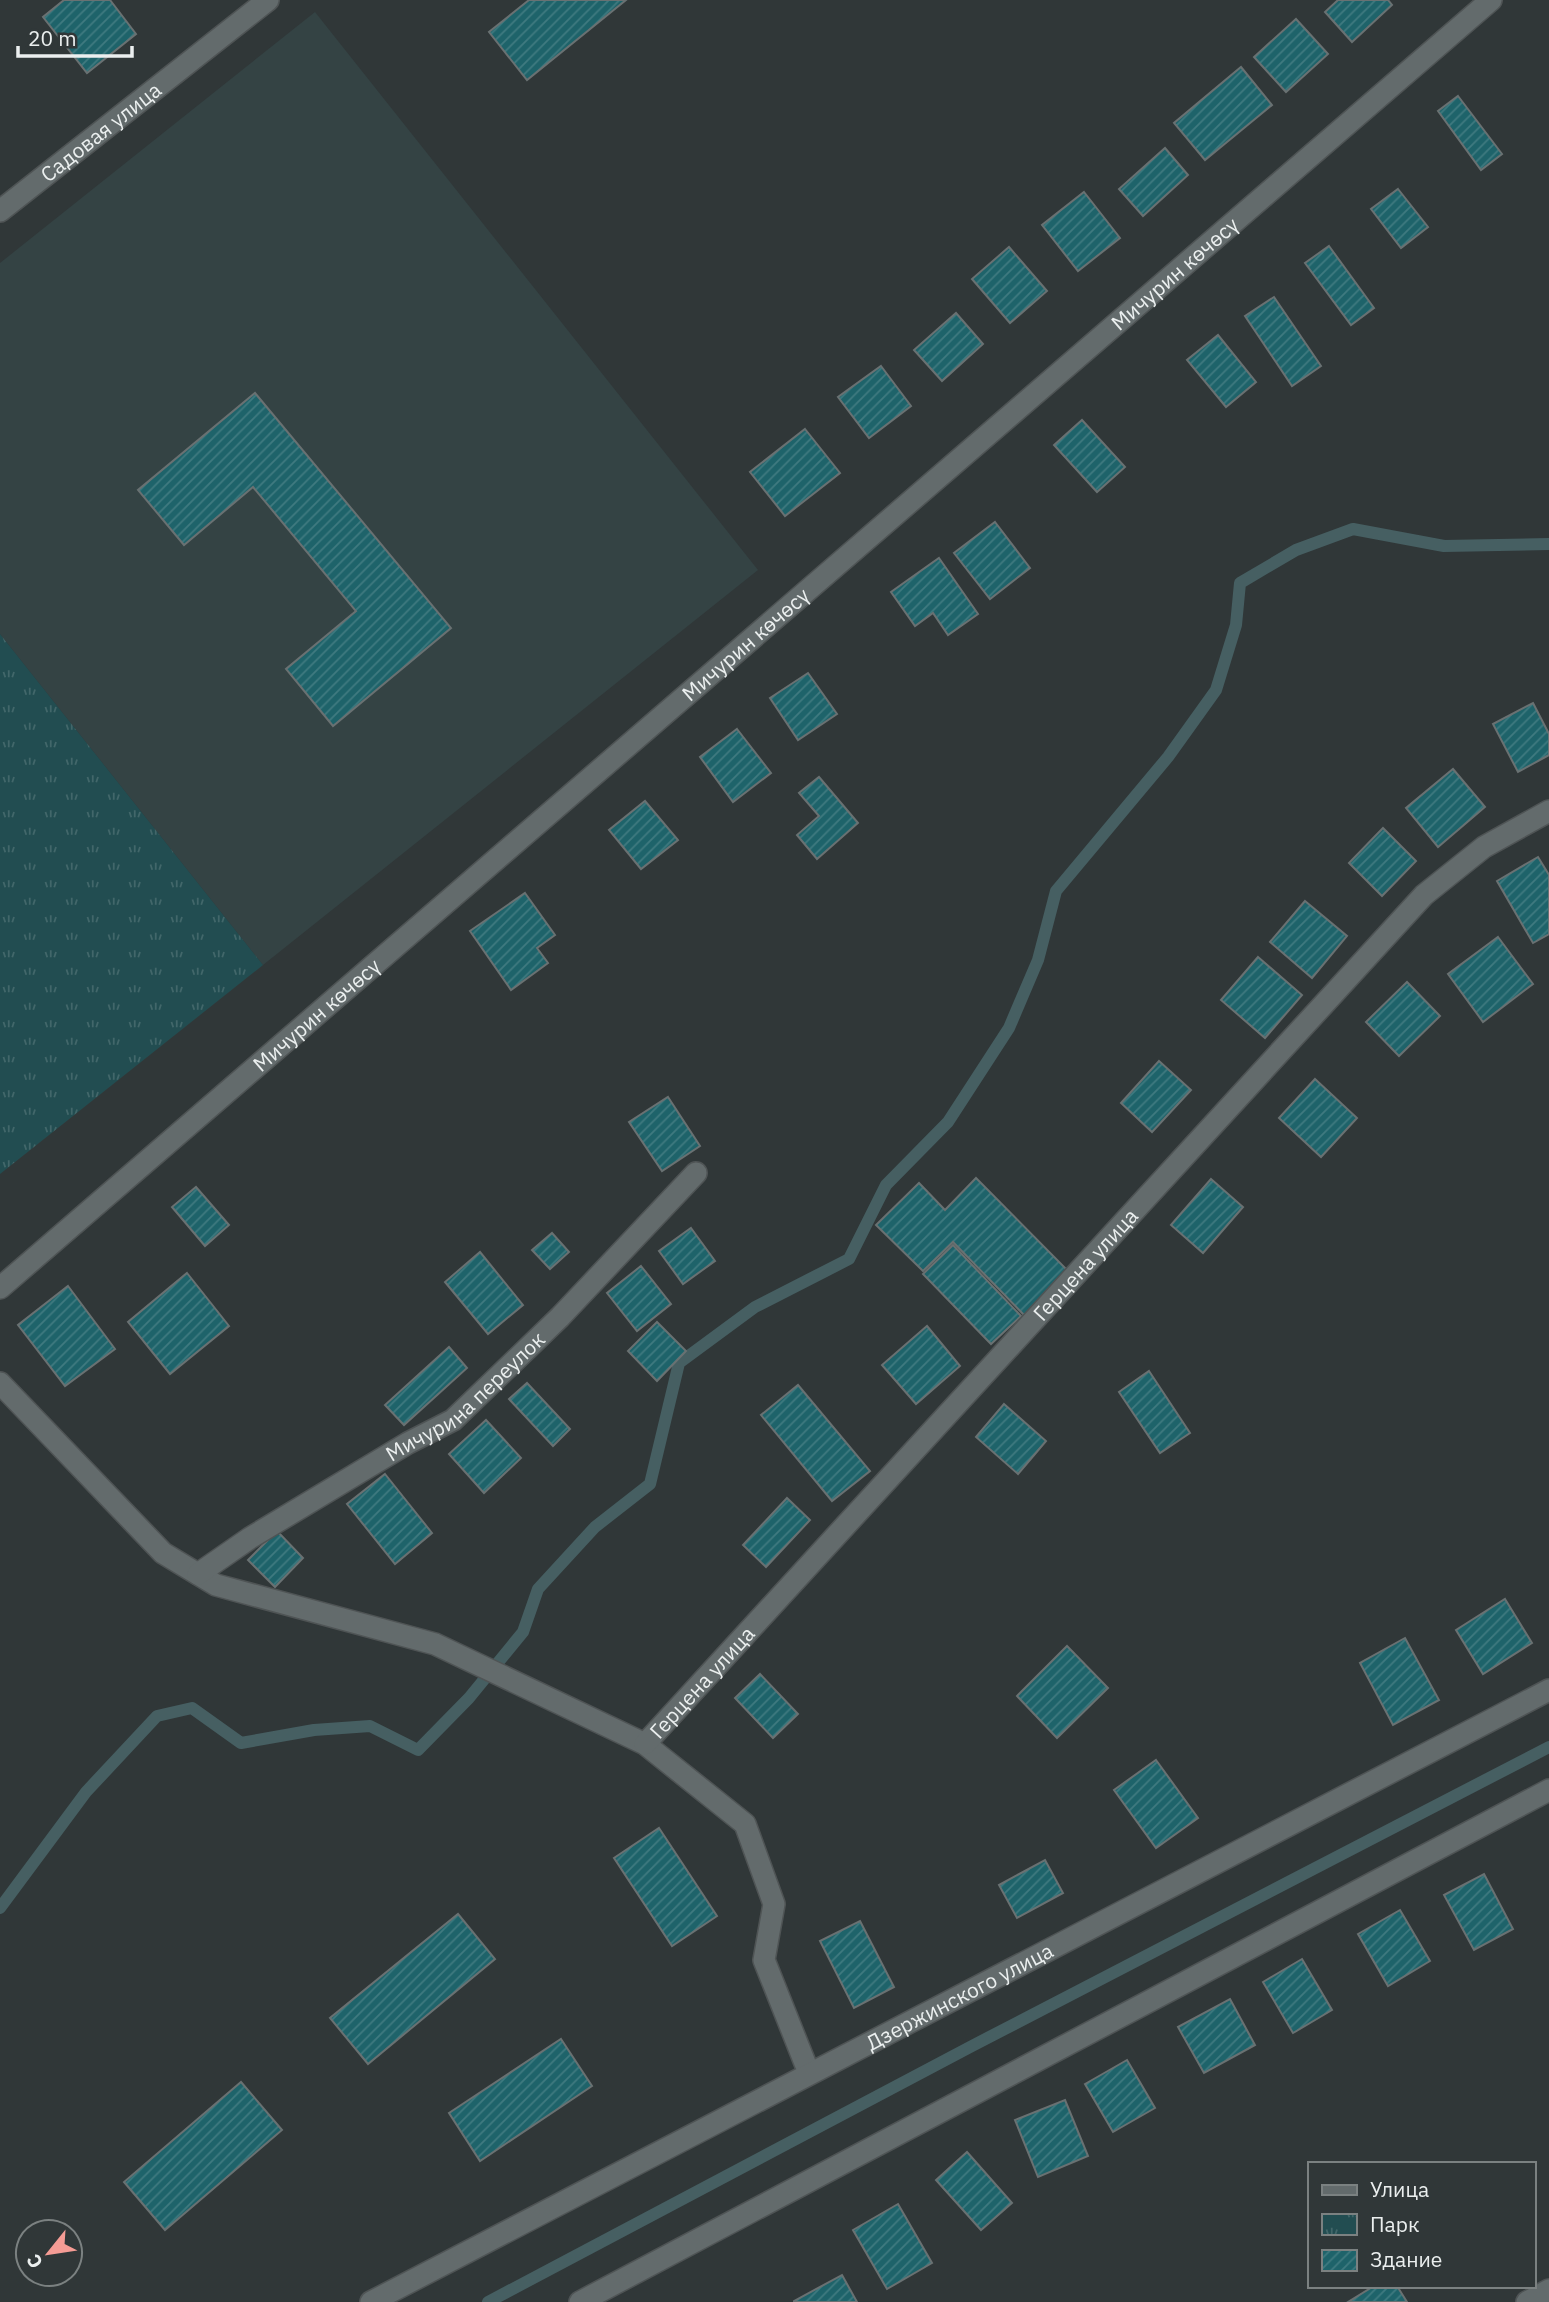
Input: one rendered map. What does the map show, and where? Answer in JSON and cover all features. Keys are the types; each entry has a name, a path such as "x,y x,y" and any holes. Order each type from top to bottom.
{"street":[{"name":"Садовая улица","path":"0,211 268,0"},
{"name":"Мичурин көчөсү","path":"0,1288 1487,1"},
{"name":"Герцена улица","path":"645,1744 1424,895 1484,847 1549,811"},
{"name":"Мичурина переулок","path":"198,1574 250,1538 408,1443 453,1420 560,1317 696,1173"},
{"path":"0,1383 163,1553 216,1585 435,1644 645,1744 745,1824 774,1904 764,1960 809,2073"},
{"name":"Дзержинского улица","path":"371,2302 1549,1690"},
{"path":"580,2302 1549,1790"},
{"path":"1527,2302 1549,2290"}],"shaded area":[{"path":"315,12 758,570 263,965 0,634 0,263"}],"green space":[{"path":"0,634 263,965 0,1174"}],"building":[{"path":"64,0 110,0 136,34 87,73 43,17"},
{"path":"529,0 626,0 527,80 489,32"},
{"path":"1338,0 1388,0 1392,5 1352,42 1325,12"},
{"path":"1296,19 1328,54 1286,92 1254,57"},
{"path":"1241,67 1272,105 1205,160 1174,123"},
{"path":"1458,96 1502,154 1481,170 1438,111"},
{"path":"1165,148 1188,175 1143,216 1119,189"},
{"path":"1398,189 1428,227 1401,248 1371,209"},
{"path":"1084,192 1120,238 1078,271 1042,225"},
{"path":"1329,246 1374,308 1351,325 1305,263"},
{"path":"1009,247 1047,291 1010,323 972,279"},
{"path":"1274,297 1321,366 1292,386 1245,316"},
{"path":"956,313 983,344 942,381 914,350"},
{"path":"1218,335 1256,382 1226,407 1187,360"},
{"path":"881,366 911,406 869,438 838,397"},
{"path":"255,393 451,628 333,726 286,669 356,611 253,487 184,545 138,490"},
{"path":"1082,420 1125,467 1097,492 1054,445"},
{"path":"805,429 840,473 785,516 750,472"},
{"path":"995,522 1030,568 990,599 954,553"},
{"path":"939,558 978,614 948,635 933,613 915,626 891,592"},
{"path":"808,673 837,714 798,740 770,698"},
{"path":"1533,703 1549,734 1549,755 1518,772 1493,724"},
{"path":"737,729 771,773 733,802 700,757"},
{"path":"1453,769 1485,807 1438,847 1406,808"},
{"path":"819,777 858,823 817,859 797,835 819,816 799,793"},
{"path":"645,801 678,840 641,869 609,830"},
{"path":"1383,828 1416,861 1382,896 1349,863"},
{"path":"1538,857 1549,875 1549,934 1533,943 1497,881"},
{"path":"525,893 555,935 537,948 548,963 511,990 470,931"},
{"path":"1305,901 1347,936 1312,978 1270,942"},
{"path":"1498,937 1533,984 1483,1022 1448,974"},
{"path":"1258,957 1302,995 1265,1038 1221,1000"},
{"path":"1407,982 1440,1016 1399,1056 1366,1022"},
{"path":"1159,1061 1191,1090 1152,1132 1121,1103"},
{"path":"1315,1079 1357,1118 1321,1157 1279,1118"},
{"path":"668,1097 700,1146 662,1171 629,1122"},
{"path":"976,1178 1070,1273 1026,1317 953,1242 923,1271 876,1225 919,1183 945,1210"},
{"path":"1211,1179 1243,1207 1203,1253 1171,1225"},
{"path":"196,1187 229,1225 205,1246 172,1207"},
{"path":"691,1228 715,1261 683,1284 659,1251"},
{"path":"552,1233 569,1252 550,1269 532,1250"},
{"path":"953,1245 1021,1316 991,1344 923,1274"},
{"path":"480,1252 523,1305 488,1334 445,1282"},
{"path":"641,1266 671,1304 637,1331 607,1293"},
{"path":"187,1273 229,1326 170,1374 128,1322"},
{"path":"68,1286 115,1349 65,1386 18,1325"},
{"path":"657,1322 686,1351 657,1381 628,1351"},
{"path":"927,1326 960,1366 916,1404 882,1365"},
{"path":"449,1347 467,1368 404,1425 385,1405"},
{"path":"1149,1371 1190,1433 1160,1453 1119,1392"},
{"path":"527,1383 570,1429 553,1446 509,1399"},
{"path":"798,1385 870,1471 832,1501 761,1415"},
{"path":"1004,1404 1046,1441 1018,1474 976,1437"},
{"path":"486,1420 521,1458 484,1493 449,1454"},
{"path":"385,1474 432,1533 395,1564 347,1504"},
{"path":"787,1498 810,1520 766,1567 743,1545"},
{"path":"277,1531 303,1558 275,1587 248,1560"},
{"path":"1505,1599 1532,1643 1483,1674 1456,1630"},
{"path":"1405,1638 1439,1700 1393,1725 1360,1663"},
{"path":"1067,1646 1108,1688 1057,1738 1017,1696"},
{"path":"760,1674 798,1714 773,1738 735,1698"},
{"path":"1156,1760 1198,1818 1156,1848 1114,1790"},
{"path":"659,1828 717,1916 672,1946 614,1858"},
{"path":"1045,1860 1063,1893 1017,1918 999,1885"},
{"path":"1484,1874 1513,1929 1474,1950 1444,1895"},
{"path":"1400,1910 1430,1961 1388,1986 1358,1934"},
{"path":"458,1914 495,1959 368,2064 330,2018"},
{"path":"860,1921 894,1987 854,2008 820,1941"},
{"path":"1302,1959 1332,2010 1293,2033 1263,1982"},
{"path":"1230,1999 1255,2045 1204,2073 1178,2027"},
{"path":"561,2039 592,2086 480,2161 449,2113"},
{"path":"1127,2060 1155,2108 1113,2132 1085,2084"},
{"path":"241,2082 282,2130 165,2230 124,2182"},
{"path":"1065,2100 1088,2156 1038,2177 1015,2120"},
{"path":"967,2152 1012,2203 981,2230 936,2180"},
{"path":"898,2204 932,2263 887,2289 853,2230"},
{"path":"842,2275 857,2302 794,2302 794,2301"},
{"path":"1371,2288 1398,2288 1407,2302 1348,2302"}],"waterway":[{"path":"0,1908 86,1792 157,1716 192,1708 241,1743 314,1730 370,1726 418,1750 469,1698 523,1632 538,1589 595,1527 650,1484 679,1363 755,1307 849,1259 886,1185 948,1122 1009,1028 1038,960 1056,891 1168,757 1216,690 1236,625 1240,583 1296,550 1353,529 1444,546 1549,544"},
{"path":"488,2302 972,2046 1549,1747"}]}
